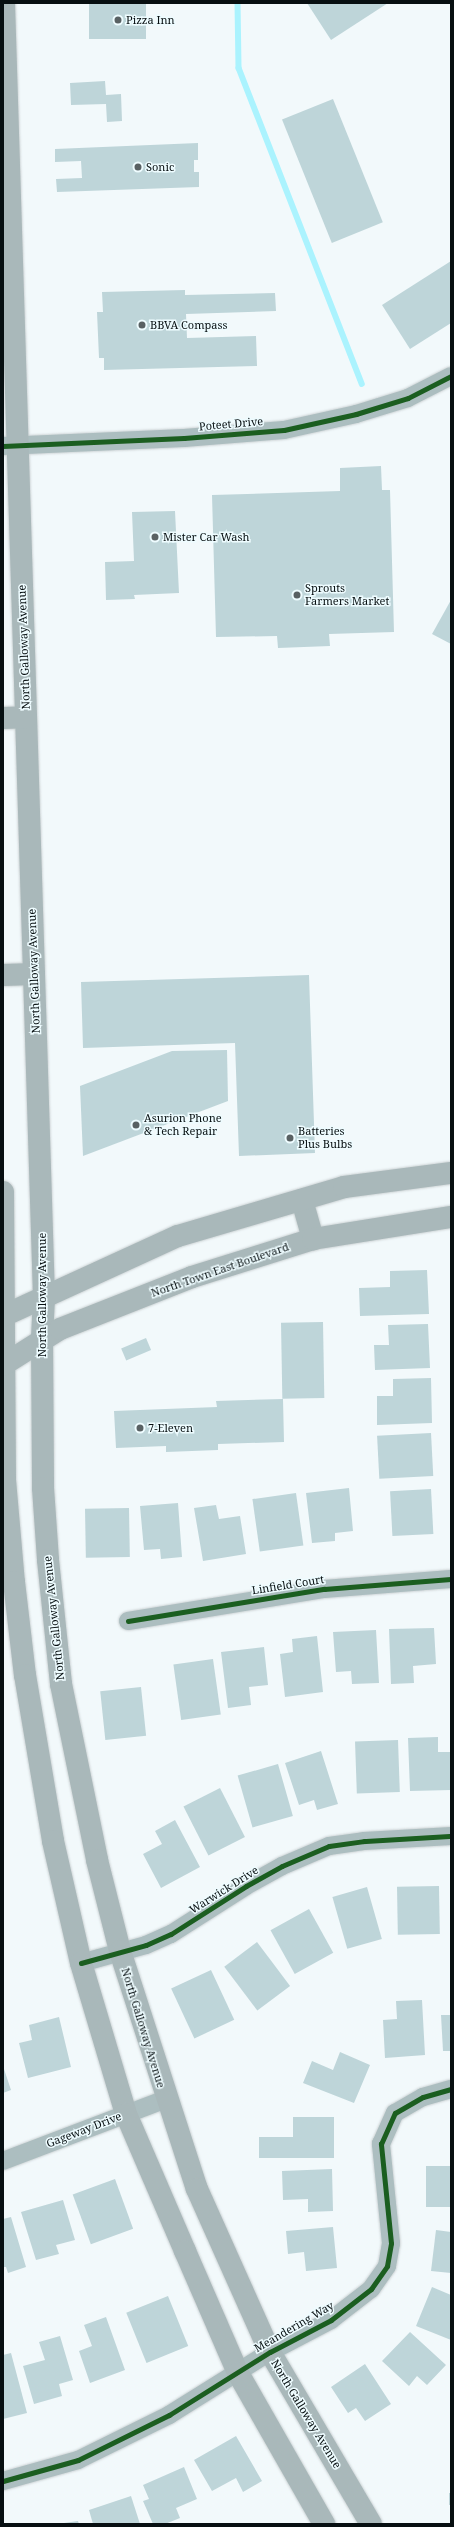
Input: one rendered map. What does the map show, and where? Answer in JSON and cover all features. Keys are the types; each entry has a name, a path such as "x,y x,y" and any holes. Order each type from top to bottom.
{"main road":[{"name":"North Galloway Avenue","path":"4,3 10,446 26,717 44,1298 42,1338 44,1493 48,1560 60,1675 97,1860 120,1950 166,2099 197,2189 270,2352 371,2524"},
{"path":"3,718 26,717"},
{"path":"3,975 34,974"},
{"path":"4,1315 178,1236 344,1187 451,1173"},
{"path":"3,1192 3,1365 5,1480 14,1582 26,1681 53,1841 81,1963 126,2114 238,2372 324,2524"},
{"path":"302,1200 313,1239"},
{"name":"North Town East Boulevard","path":"3,1365 42,1338 60,1329 192,1277 313,1239 451,1217"},
{"path":"26,1681 60,1675"}],"street":[{"name":"Poteet Drive","path":"10,446 184,438 284,430 356,414 408,398 451,376"},
{"name":"Linfield Court","path":"128,1621 324,1589 451,1579"},
{"name":"Warwick Drive","path":"81,1963 120,1950 146,1945 170,1934 246,1886 282,1866 329,1846 364,1841 451,1836"},
{"name":"Meandering Way","path":"3,2481 78,2460 169,2415 270,2352 331,2320 371,2289 387,2266 391,2243 381,2144 395,2113 423,2097 451,2089"},
{"name":"Gageway Drive","path":"3,2161 166,2099"}],"building":[{"name":"Pizza Inn","path":"89,3 146,3 146,39 89,39"},
{"path":"307,3 388,3 331,40"},
{"path":"105,81 106,95 121,94 122,121 107,122 106,104 71,105 70,83"},
{"path":"333,99 383,222 332,243 282,120"},
{"name":"Sonic","path":"198,143 198,160 194,160 194,172 199,172 199,187 57,192 56,179 82,178 81,161 55,162 55,149"},
{"path":"451,261 451,323 410,349 382,305"},
{"name":"BBVA Compass","path":"185,290 185,295 275,293 276,311 186,314 187,338 256,336 257,366 104,370 104,358 99,358 97,312 103,312 102,292"},
{"path":"381,466 382,490 390,490 394,632 329,634 330,646 278,648 277,636 216,637 212,495 340,491 340,468"},
{"name":"Mister Car Wash","path":"175,511 179,593 134,595 135,599 106,600 105,562 134,561 132,512"},
{"path":"451,600 451,644 432,634"},
{"path":"309,975 315,1153 239,1156 235,1043 83,1048 81,982"},
{"path":"227,1050 228,1101 83,1156 80,1086 172,1051"},
{"path":"427,1270 429,1314 360,1316 359,1288 390,1287 390,1271"},
{"path":"323,1322 324,1398 282,1399 281,1323"},
{"path":"428,1324 430,1368 375,1370 374,1345 389,1345 388,1325"},
{"path":"146,1338 151,1350 126,1361 121,1349"},
{"path":"431,1378 432,1423 377,1425 377,1396 393,1396 393,1379"},
{"path":"283,1399 284,1442 218,1444 218,1450 166,1452 166,1446 116,1448 114,1411 217,1407 216,1401"},
{"path":"431,1433 433,1476 379,1479 377,1436"},
{"path":"349,1488 353,1531 335,1533 335,1541 312,1543 306,1493"},
{"path":"431,1489 433,1534 392,1536 390,1491"},
{"path":"296,1493 303,1545 260,1552 252,1499"},
{"path":"178,1503 182,1557 161,1559 160,1549 144,1550 140,1506"},
{"path":"216,1505 219,1519 240,1516 246,1554 203,1561 194,1508"},
{"path":"129,1508 130,1557 86,1558 85,1509"},
{"path":"434,1628 436,1664 413,1666 414,1683 391,1684 389,1629"},
{"path":"376,1630 379,1683 352,1684 351,1671 336,1672 333,1632"},
{"path":"317,1636 323,1692 285,1697 280,1654 293,1652 292,1639"},
{"path":"264,1647 268,1685 249,1687 251,1705 228,1708 221,1652"},
{"path":"213,1659 221,1714 181,1720 173,1665"},
{"path":"141,1687 146,1736 105,1740 100,1691"},
{"path":"438,1737 438,1752 451,1752 451,1790 410,1791 408,1738"},
{"path":"398,1740 400,1792 357,1793 355,1742"},
{"path":"321,1751 338,1804 317,1810 314,1800 299,1805 285,1763"},
{"path":"278,1764 293,1816 253,1827 238,1776"},
{"path":"220,1788 245,1837 208,1856 183,1807"},
{"path":"175,1820 200,1867 161,1888 143,1854 162,1844 155,1831"},
{"path":"439,1886 440,1934 398,1935 397,1887"},
{"path":"367,1887 382,1939 347,1949 332,1897"},
{"path":"309,1909 333,1953 295,1974 271,1930"},
{"path":"257,1942 290,1986 257,2011 224,1967"},
{"path":"211,1970 234,2020 194,2038 171,1989"},
{"path":"422,2000 425,2055 385,2058 383,2020 397,2019 396,2001"},
{"path":"441,2015 451,2015 451,2051 443,2051"},
{"path":"59,2017 71,2067 28,2078 19,2043 32,2040 29,2025"},
{"path":"340,2052 370,2065 354,2103 303,2083 312,2061 333,2070"},
{"path":"3,2066 11,2090 3,2093"},
{"path":"293,2117 334,2117 334,2158 259,2158 259,2137 293,2137"},
{"path":"426,2166 451,2166 451,2207 426,2207"},
{"path":"332,2169 333,2211 308,2212 308,2199 283,2200 282,2171"},
{"path":"115,2179 133,2229 91,2244 73,2194"},
{"path":"63,2200 75,2240 56,2245 59,2254 36,2260 21,2212"},
{"path":"11,2217 26,2267 8,2273 6,2267 3,2267 3,2219"},
{"path":"333,2227 337,2268 306,2271 304,2252 288,2254 286,2231"},
{"path":"436,2230 451,2232 451,2273 431,2271"},
{"path":"432,2287 451,2295 451,2340 416,2326"},
{"path":"168,2296 188,2346 147,2363 126,2313"},
{"path":"106,2317 125,2370 90,2383 79,2351 92,2346 84,2325"},
{"path":"410,2332 446,2365 427,2385 417,2376 409,2386 382,2361"},
{"path":"60,2336 73,2380 59,2384 62,2396 34,2404 23,2366 45,2360 39,2342"},
{"path":"11,2353 27,2413 3,2419 3,2355"},
{"path":"365,2364 391,2404 365,2421 356,2408 348,2413 331,2387"},
{"path":"236,2436 262,2481 243,2492 236,2478 212,2491 194,2460"},
{"path":"184,2467 197,2499 176,2508 180,2518 165,2524 153,2524 143,2501 149,2499 143,2485"},
{"path":"449,2493 451,2493 451,2505 449,2505"},
{"path":"131,2496 140,2524 93,2524 89,2510"},
{"path":"78,2521 79,2524 64,2524 64,2523"}],"waterway":[{"path":"238,3 239,68 362,384"}],"cycle path":[{"path":"3,446 184,438 284,430 356,414 408,398 451,376"},
{"path":"128,1621 324,1589 451,1579"},
{"path":"81,1963 146,1945 171,1934 246,1886 282,1866 329,1846 364,1841 451,1836"},
{"path":"3,2481 78,2460 169,2415 270,2352 331,2320 371,2289 387,2266 391,2243 381,2144 395,2113 423,2097 451,2089"}],"place":[{"name":"Pizza Inn","path":"118,20"},
{"name":"Sonic","path":"138,167"},
{"name":"BBVA Compass","path":"142,325"},
{"name":"Mister Car Wash","path":"155,537"},
{"name":"Sprouts Farmers Market","path":"297,595"},
{"name":"Asurion Phone & Tech Repair","path":"136,1125"},
{"name":"Batteries Plus Bulbs","path":"290,1138"},
{"name":"7-Eleven","path":"140,1428"}]}
